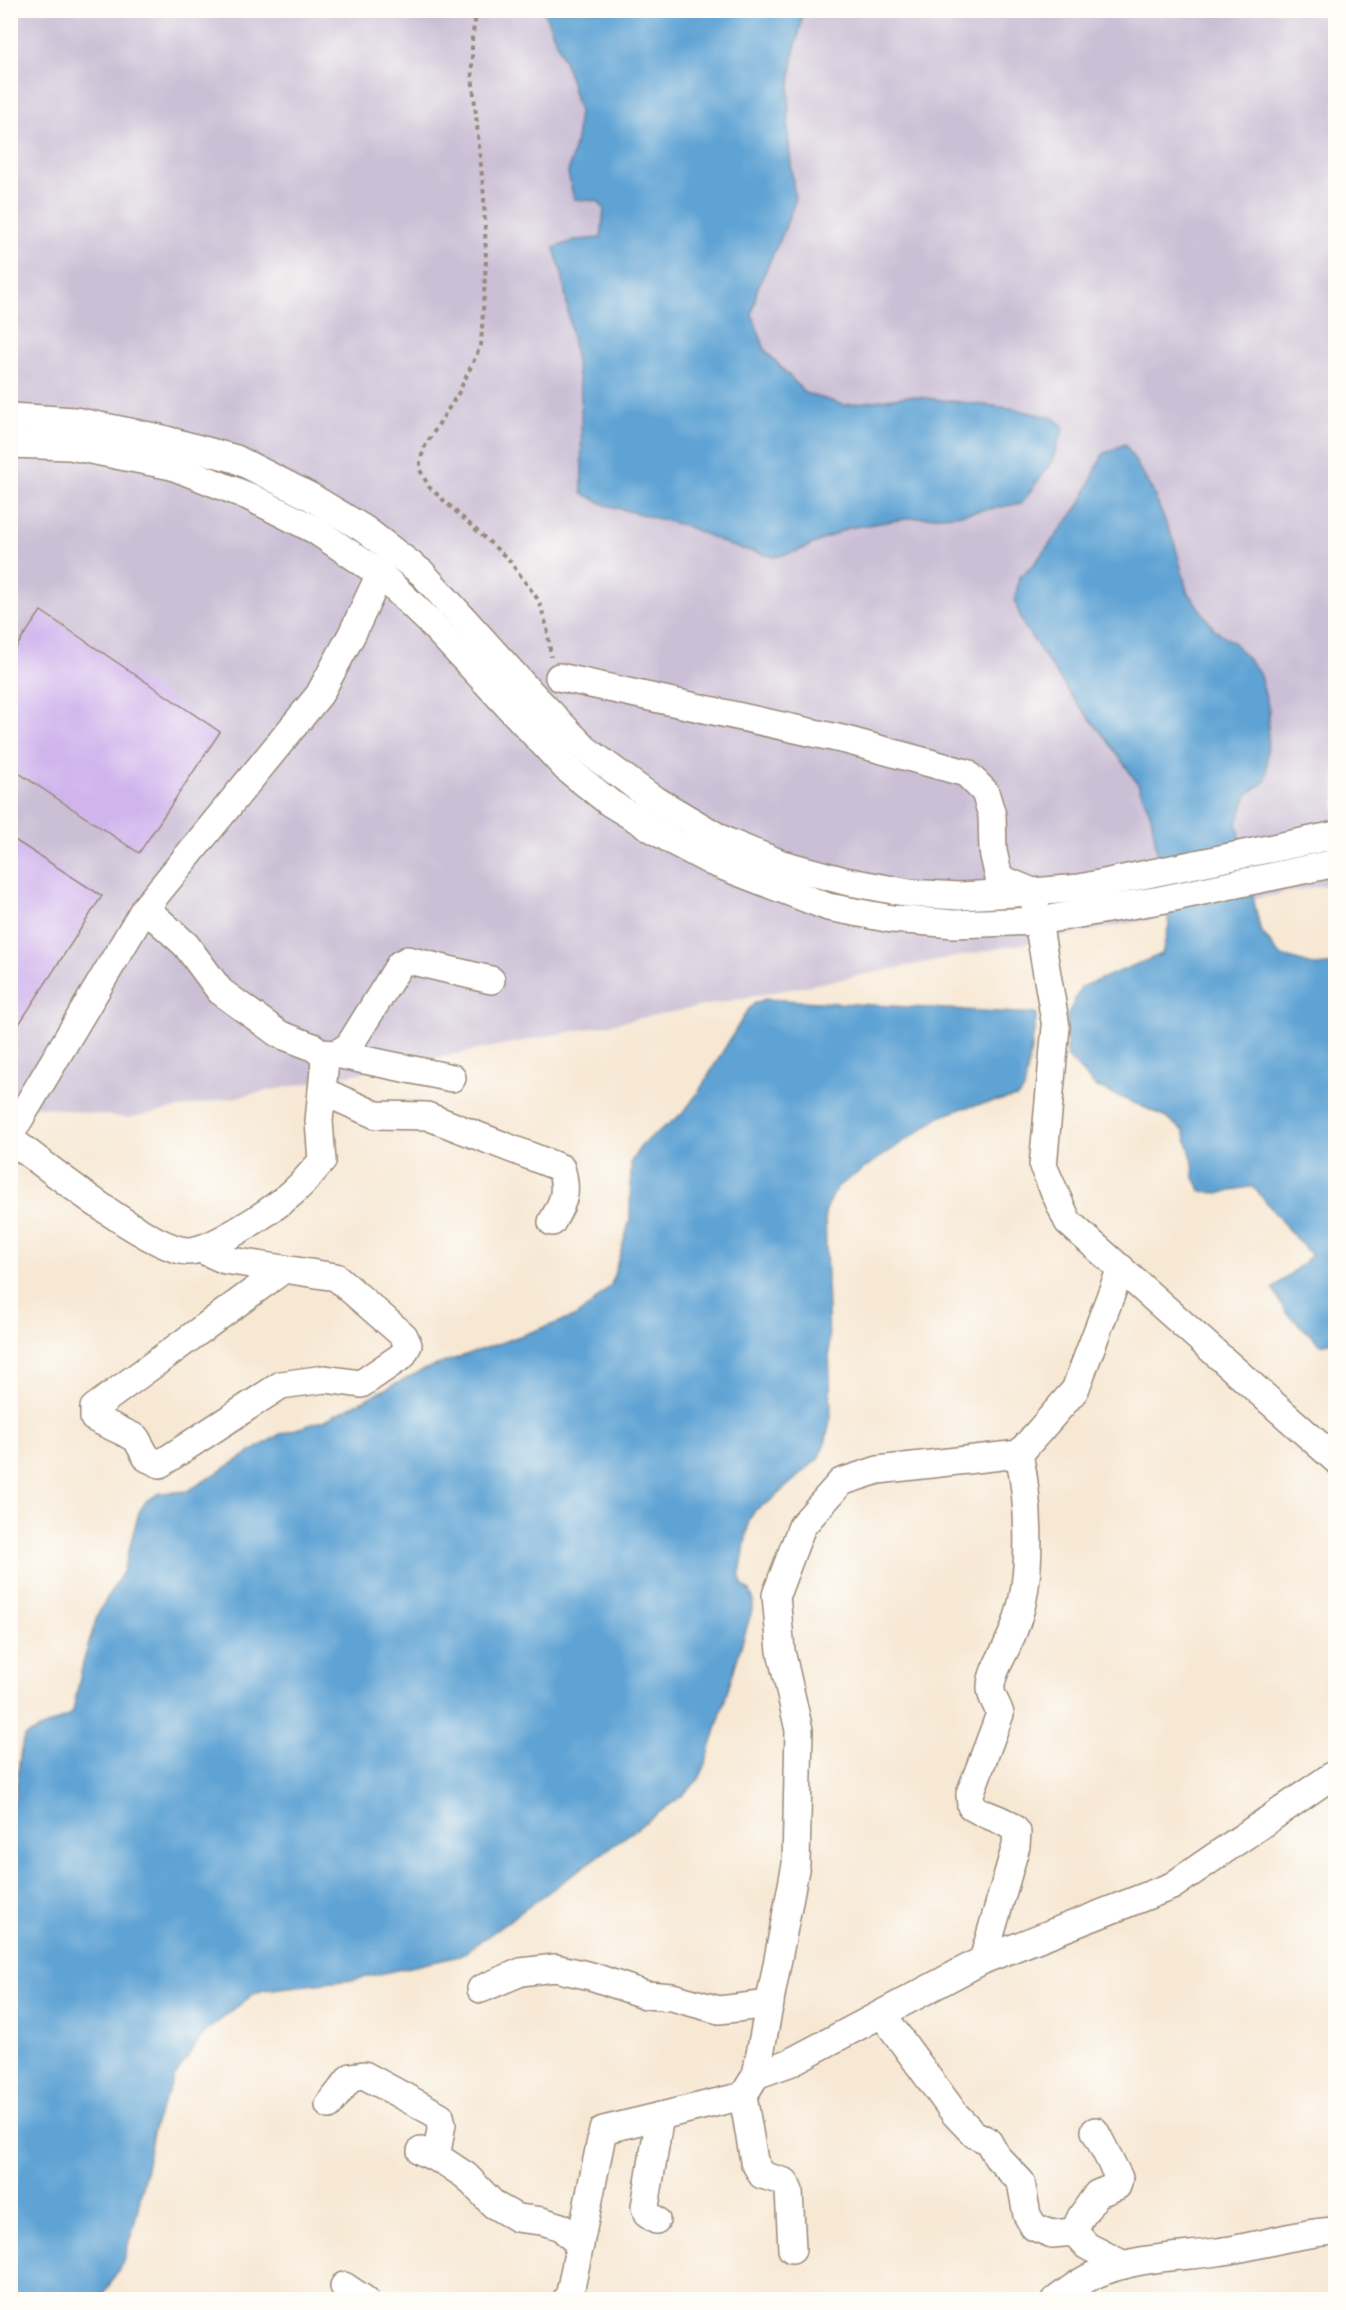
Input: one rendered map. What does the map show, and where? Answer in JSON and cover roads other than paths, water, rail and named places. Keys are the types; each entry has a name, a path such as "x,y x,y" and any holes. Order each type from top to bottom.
{"street":[{"path":"10,417 75,421 159,438 236,459 311,497 364,529 422,573 526,688 585,749 649,796 725,841 782,864 844,881 909,893 959,896 1080,888 1335,835"},
{"path":"10,444 70,446 172,466 250,497 315,530 380,574 428,620 566,768 610,803 712,862 828,907 892,919 955,924 1038,921 1160,900 1335,863"},
{"path":"380,574 352,634 319,695 146,908 10,1137 147,1236 186,1251 200,1249 233,1233 292,1194 322,1161 319,1120 325,1060 328,1054 349,1046 400,964 408,960 491,980"},
{"path":"559,677 846,740 966,773 985,792 992,815 993,851 999,878 1033,892"},
{"path":"1033,892 1056,1027 1043,1166 1068,1222 1335,1460"},
{"path":"146,908 186,945 220,991 279,1034 328,1054 452,1078"},
{"path":"322,1091 376,1115 427,1116 561,1168 564,1180 564,1200 552,1222"},
{"path":"200,1249 225,1260 284,1269 336,1277 404,1336 408,1345 402,1356 361,1384 325,1379 281,1385 160,1464 147,1458 136,1438 94,1418 94,1408 284,1269"},
{"path":"792,2249 789,2191 785,2182 762,2175 754,2161 749,2085 770,2004 796,1864 799,1730 781,1651 776,1595 802,1526 841,1482 878,1470 1019,1454 1075,1390 1121,1268"},
{"path":"983,1960 1016,1846 1017,1832 1011,1825 980,1814 970,1806 970,1794 999,1714 991,1688 1020,1610 1027,1575 1024,1483 1019,1454"},
{"path":"566,2300 570,2293 603,2130 660,2116 749,2085 983,1960 1172,1886 1335,1773"},
{"path":"481,1989 521,1971 555,1968 591,1976 646,1995 672,1997 719,2010 770,2004"},
{"path":"882,2014 955,2114 974,2134 988,2141 998,2157 1021,2182 1027,2215 1034,2227 1052,2234 1074,2232"},
{"path":"329,2105 351,2077 363,2076 440,2116 442,2124 428,2154 466,2176 494,2205 517,2218 542,2221 561,2227 580,2245"},
{"path":"657,2220 647,2214 645,2207 660,2116"},
{"path":"1074,2232 1097,2194 1117,2186 1119,2178 1095,2131"},
{"path":"1056,2300 1090,2277 1124,2265 1185,2254 1217,2252 1306,2233 1335,2231"},
{"path":"1074,2232 1087,2246 1124,2265"}],"water":[{"path":"544,11 801,11 801,26 794,51 789,93 788,136 795,201 757,289 752,314 765,350 805,393 844,405 909,396 1010,408 1053,418 1064,427 1052,461 1022,503 955,515 911,518 848,528 798,551 774,557 731,546 686,526 606,505 582,493 581,395 562,273 554,248 576,240 601,238 604,209 598,201 574,199 568,173 576,141 579,112 568,71"},
{"path":"1125,444 1152,490 1175,545 1187,591 1214,629 1234,643 1259,672 1269,710 1266,780 1247,795 1237,823 1260,929 1279,955 1316,966 1335,964 1335,1341 1321,1345 1285,1311 1273,1289 1312,1255 1260,1194 1252,1186 1222,1193 1202,1192 1194,1178 1193,1162 1184,1131 1162,1115 1095,1086 1067,1056 1066,1019 1081,987 1162,954 1169,925 1151,815 1138,784 1108,741 1073,698 1024,626 1015,602 1019,577 1031,568 1080,505 1103,454"},
{"path":"765,999 1037,1014 1024,1090 1017,1097 963,1108 940,1117 837,1187 825,1212 831,1416 826,1440 818,1459 770,1501 755,1510 749,1520 740,1574 742,1585 750,1591 753,1598 753,1607 705,1766 699,1779 682,1796 460,1956 352,1980 263,1990 252,1995 204,2033 175,2076 155,2123 136,2218 123,2262 101,2299 11,2299 11,1811 16,1793 20,1755 25,1736 66,1717 73,1711 83,1663 98,1613 123,1572 139,1512 146,1501 160,1493 188,1491 280,1434 325,1420 423,1370 574,1317 591,1305 611,1285 630,1220 631,1162 642,1144 683,1113 698,1093 747,1011 755,1003"}]}
